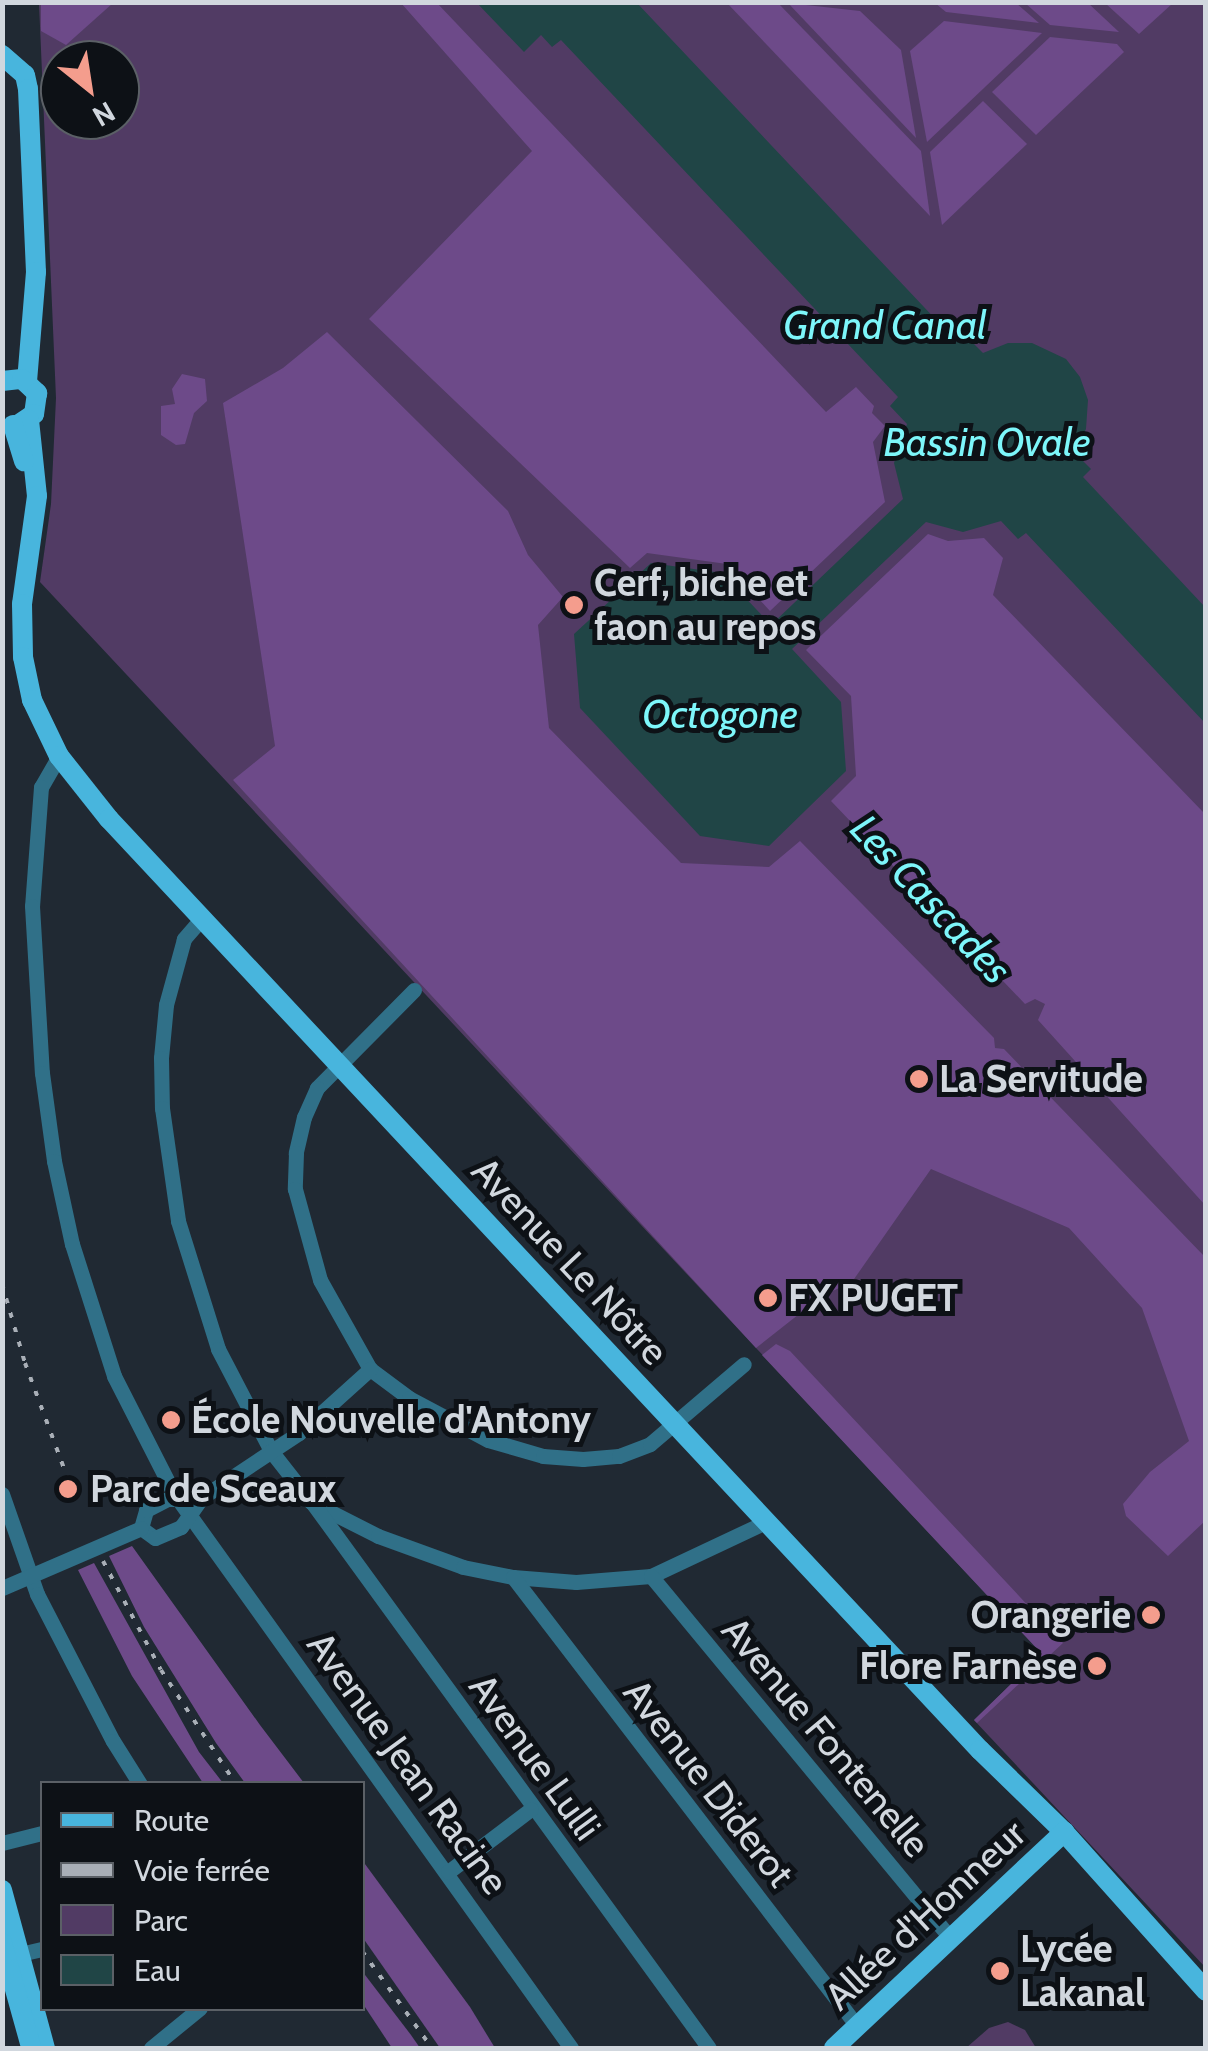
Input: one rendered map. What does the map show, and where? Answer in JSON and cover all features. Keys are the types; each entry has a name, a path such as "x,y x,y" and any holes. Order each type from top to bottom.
{"main road":[{"path":"2,55 25,76 28,89 36,272 27,353 13,380 38,400 15,422 26,468 27,501 13,617 15,658 33,728 56,762"},
{"name":"Avenue Le Nôtre","path":"56,762 337,1064 680,1420 766,1522 1206,1991"},
{"name":"Allée d'Honneur","path":"834,2048 1061,1835"},
{"path":"2,1890 31,2048"},
{"path":"11,1949 45,2048"}],"street":[{"name":"Avenue Jean Racine","path":"56,762 42,788 32,906 42,1073 54,1161 72,1244 114,1376 190,1517 571,2048"},
{"name":"Avenue Lulli","path":"202,918 184,939 166,1005 161,1058 168,1161 178,1221 218,1349 271,1451 709,2048"},
{"path":"414,990 316,1088 304,1117 295,1189 320,1280 370,1369 471,1433 543,1456 618,1456 650,1444 744,1364"},
{"path":"141,1528 150,1537 161,1537 190,1517 201,1498 299,1433 370,1369"},
{"path":"2,1494 31,1579 113,1741 138,1781"},
{"path":"2,1588 31,1579 141,1528 146,1510 178,1499 201,1498"},
{"path":"311,1502 378,1536 463,1567 513,1577 576,1582 650,1576 766,1522"},
{"name":"Avenue Fontenelle","path":"650,1576 950,1938"},
{"name":"Avenue Diderot","path":"513,1577 857,2026"},
{"path":"448,1872 531,1809"},
{"path":"2,1843 40,1834"},
{"path":"11,1949 40,1949"},
{"path":"151,2048 196,2011"}],"green space":[{"path":"39,3 1205,3 1205,1967 974,1720 1042,1654 40,582 51,504 56,398 45,140 140,140 140,40 41,40"},
{"path":"1008,2022 1025,2030 1036,2048 966,2048 989,2028"}],"shaded area":[{"path":"41,2 113,3 72,40 57,40 41,31"},
{"path":"401,3 437,3 826,412 856,387 874,406 872,413 885,426 873,442 885,502 770,611 727,564 647,553 630,568 369,319 532,151"},
{"path":"727,3 778,3 921,151 930,216"},
{"path":"788,3 860,11 901,50 916,138"},
{"path":"935,3 1016,3 1039,23 946,12"},
{"path":"1025,3 1088,3 1119,32 1050,25"},
{"path":"1105,3 1173,3 1139,34"},
{"path":"944,21 1042,33 927,142 910,51"},
{"path":"1050,37 1117,44 1124,52 1036,135 992,92"},
{"path":"983,101 1027,144 942,225 930,152"},
{"path":"327,332 508,511 528,555 563,597 538,625 549,728 681,863 769,867 800,841 994,1038 995,1048 1004,1049 1205,1257 1205,1521 1168,1556 1126,1516 1123,1504 1150,1472 1189,1441 1142,1308 1069,1228 931,1169 852,1282 822,1296 756,1348 233,780 275,746 223,403 283,368"},
{"path":"182,374 205,379 207,401 194,413 185,444 176,445 161,435 161,406 175,404 172,389"},
{"path":"928,534 948,541 984,538 1003,558 993,595 1205,814 1205,1205 1038,1020 1045,1004 1035,999 1025,1004 831,801 856,776 851,696 806,650"},
{"path":"776,1344 790,1351 1063,1643 977,1723 974,1720 1042,1654 762,1355"},
{"path":"132,1546 302,1781 244,1781 144,1627 109,1556"},
{"path":"94,1563 199,1752 221,1781 202,1781 132,1676 78,1570"},
{"path":"365,1864 470,2007 495,2048 440,2048 365,1941"},
{"path":"365,1975 420,2048 392,2048 365,2007"}],"water":[{"path":"477,3 637,3 957,342 965,335 983,353 1008,343 1032,343 1066,359 1080,377 1088,400 1086,429 1074,452 1091,469 1083,477 1205,607 1205,723 1026,533 1018,539 1001,521 963,532 926,522 792,649 841,702 846,771 769,846 700,836 580,708 574,634 651,563 722,573 771,625 903,499 894,463 907,424 890,406 898,397 561,40 552,47 541,35 524,52"}],"railway":[{"path":"2,1284 25,1363 75,1498"},
{"path":"103,1561 161,1670 234,1781"},
{"path":"365,1955 432,2048"}],"place":[{"name":"Cerf, biche et faon au repos","path":"574,605"},
{"name":"La Servitude","path":"919,1079"},
{"name":"FX PUGET","path":"768,1298"},
{"name":"École Nouvelle d'Antony","path":"171,1420"},
{"name":"Parc de Sceaux","path":"68,1489"},
{"name":"Orangerie","path":"1151,1615"},
{"name":"Flore Farnèse","path":"1097,1666"},
{"name":"Lycée Lakanal","path":"1000,1971"}],"water label":[{"name":"Grand Canal","path":"885,325"},
{"name":"Bassin Ovale","path":"987,442"},
{"name":"Octogone","path":"720,714"},
{"name":"Les Cascades","path":"931,899"}]}
